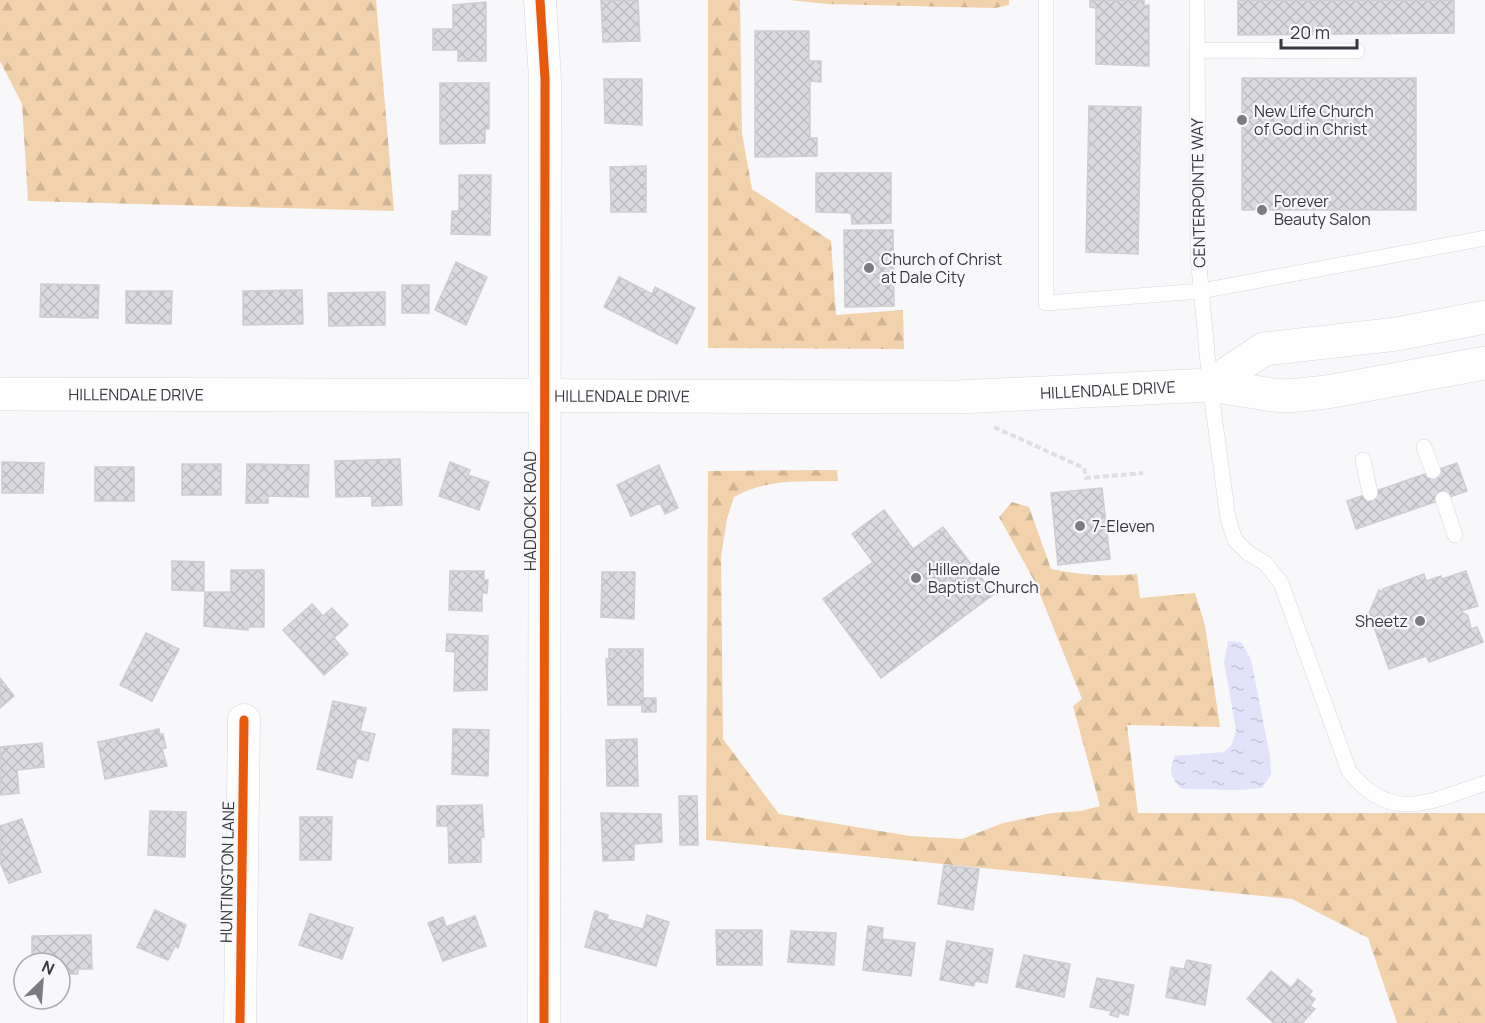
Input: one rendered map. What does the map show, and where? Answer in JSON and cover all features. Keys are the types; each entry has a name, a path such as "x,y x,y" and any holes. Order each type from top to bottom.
{"main road":[{"path":"1210,385 1264,350 1397,334 1485,317"},
{"name":"HILLENDALE DRIVE","path":"0,394 958,397 1210,385 1288,396 1327,392 1485,363"}],"street":[{"name":"HADDOCK ROAD","path":"540,0 545,79 544,1023"},
{"name":"HUNTINGTON LANE","path":"240,1023 244,720"}],"lane":[{"path":"1046,0 1047,303 1201,291 1485,238"},
{"name":"CENTERPOINTE WAY","path":"1197,0 1198,255 1210,385 1228,518 1235,540 1248,553 1265,563 1281,583 1349,771 1362,787 1378,798 1397,804 1421,804 1485,783"},
{"path":"1197,50 1357,51"},
{"path":"1425,447 1433,471"},
{"path":"1363,460 1371,493"},
{"path":"1443,499 1455,535"}],"path":[{"path":"994,427 1084,468 1086,478 1143,473"}],"green space":[{"path":"0,0 376,0 394,211 28,201 22,104 0,61"},
{"path":"708,0 740,0 742,133 752,189 831,241 836,315 903,310 904,349 708,348"},
{"path":"789,0 1009,0 1009,5 995,8 827,4"},
{"path":"837,470 838,481 784,482 747,491 734,497 727,519 721,557 723,739 779,814 910,836 962,839 1003,823 1100,806 1073,706 1082,699 1035,582 999,517 1012,502 1029,507 1051,569 1094,575 1137,574 1140,598 1195,593 1205,625 1220,727 1127,725 1138,813 1485,813 1485,1023 1397,1023 1368,938 1292,899 706,840 708,471"}],"water":[{"path":"1228,641 1241,642 1251,659 1270,756 1271,775 1262,788 1182,789 1171,774 1175,756 1224,752 1232,744 1236,730 1224,662"}],"building":[{"path":"601,0 638,0 640,41 603,42"},
{"path":"1090,0 1144,0 1144,6 1149,5 1149,66 1096,64 1096,8 1090,7"},
{"path":"1238,0 1454,0 1454,33 1238,35"},
{"path":"486,2 486,61 458,61 458,50 433,50 433,29 453,29 453,5"},
{"path":"755,31 809,31 809,61 821,61 821,82 810,81 810,138 817,138 817,156 755,157"},
{"path":"1242,78 1416,78 1416,210 1242,210"},
{"path":"604,79 642,79 642,125 605,123"},
{"path":"440,83 489,83 489,129 485,129 485,143 440,144"},
{"path":"1089,106 1141,107 1138,254 1086,252"},
{"path":"646,166 646,212 611,212 610,167"},
{"path":"816,173 891,173 891,223 852,224 851,213 816,212"},
{"path":"459,175 491,175 490,235 451,234 452,211 459,211"},
{"name":"Church of Christ at Dale City","path":"844,230 893,230 894,306 845,307"},
{"path":"456,262 487,277 466,325 435,310"},
{"path":"619,277 652,294 655,287 695,308 677,344 604,307"},
{"path":"41,284 99,285 98,318 40,317"},
{"path":"402,285 429,285 429,313 402,313"},
{"path":"302,290 303,324 243,325 243,291"},
{"path":"126,291 172,291 171,324 126,323"},
{"path":"385,292 385,325 329,326 328,293"},
{"path":"400,459 402,505 372,506 372,496 336,497 335,461"},
{"path":"2,462 44,463 43,493 2,493"},
{"path":"450,462 470,470 468,475 489,482 479,510 439,496"},
{"path":"1457,463 1467,491 1356,529 1347,501"},
{"path":"182,464 221,464 221,495 182,495"},
{"path":"247,464 309,465 308,497 268,496 268,503 246,503"},
{"path":"659,465 678,508 665,514 660,503 631,516 617,485"},
{"path":"95,467 134,467 134,501 95,501"},
{"name":"7-Eleven","path":"1102,488 1110,559 1058,565 1051,493"},
{"name":"Hillendale Baptist Church","path":"884,510 913,549 943,527 994,594 881,678 823,599 873,562 852,534"},
{"path":"172,561 204,562 204,591 172,590"},
{"path":"231,570 264,570 264,627 248,627 248,630 204,626 205,592 231,592"},
{"path":"450,571 484,571 484,580 488,580 487,593 482,593 482,611 449,610"},
{"name":"Sheetz","path":"1466,571 1478,606 1461,611 1468,616 1471,629 1477,627 1483,642 1429,662 1426,656 1389,669 1369,613 1379,590 1384,592 1383,589 1424,574 1426,581 1441,576 1442,579"},
{"path":"602,572 635,572 634,619 601,617"},
{"path":"312,604 323,616 332,608 348,625 334,638 348,654 324,675 283,630"},
{"path":"146,633 179,649 152,701 120,685"},
{"path":"447,634 488,636 487,690 454,691 455,652 446,651"},
{"path":"609,649 643,649 643,698 656,698 656,712 642,712 642,705 608,705 606,659 609,659"},
{"path":"0,678 14,696 0,708"},
{"path":"333,701 366,708 360,731 375,734 368,761 357,758 352,778 317,769"},
{"path":"159,729 160,735 163,734 166,748 162,749 167,766 105,779 98,742"},
{"path":"453,729 489,730 488,776 452,774"},
{"path":"637,739 638,786 607,786 606,740"},
{"path":"42,743 44,767 17,770 19,793 0,795 0,747"},
{"path":"679,796 697,796 698,845 680,845"},
{"path":"482,805 484,837 481,837 481,862 449,863 448,826 437,826 437,806"},
{"path":"150,811 186,812 185,857 148,855"},
{"path":"601,813 661,814 662,842 634,844 634,860 603,861"},
{"path":"300,817 332,817 331,860 300,860"},
{"path":"22,819 41,872 9,883 0,862 0,826"},
{"path":"944,865 979,869 973,910 938,904"},
{"path":"155,910 186,925 178,948 175,946 168,960 137,947"},
{"path":"595,911 608,915 607,919 643,929 647,915 669,922 656,966 585,947"},
{"path":"310,914 353,928 342,959 299,945"},
{"path":"475,916 486,946 443,961 428,923 443,917 446,927"},
{"path":"868,926 883,928 882,939 915,943 911,976 863,970"},
{"path":"716,930 762,930 762,965 717,965"},
{"path":"791,931 836,933 834,965 788,962"},
{"path":"91,935 92,969 78,969 78,974 72,974 72,951 32,951 32,936"},
{"path":"947,941 993,949 987,983 975,981 974,986 940,980"},
{"path":"1024,955 1070,964 1064,997 1016,987"},
{"path":"1187,960 1211,965 1205,1005 1166,997 1171,967 1184,969"},
{"path":"1271,971 1291,988 1298,979 1312,991 1309,995 1315,999 1310,1006 1315,1009 1302,1023 1274,1023 1247,999"},
{"path":"1097,978 1134,985 1128,1015 1119,1013 1118,1017 1110,1015 1111,1011 1090,1007"}],"cycle path":[{"path":"540,0 545,79 544,1023"},
{"path":"240,1023 244,720"}],"place":[{"name":"New Life Church of God in Christ","path":"1242,120"},
{"name":"Forever Beauty Salon","path":"1262,210"},
{"name":"Church of Christ at Dale City","path":"869,268"},
{"name":"7-Eleven","path":"1080,526"},
{"name":"Hillendale Baptist Church","path":"916,578"},
{"name":"Sheetz","path":"1420,621"}]}
